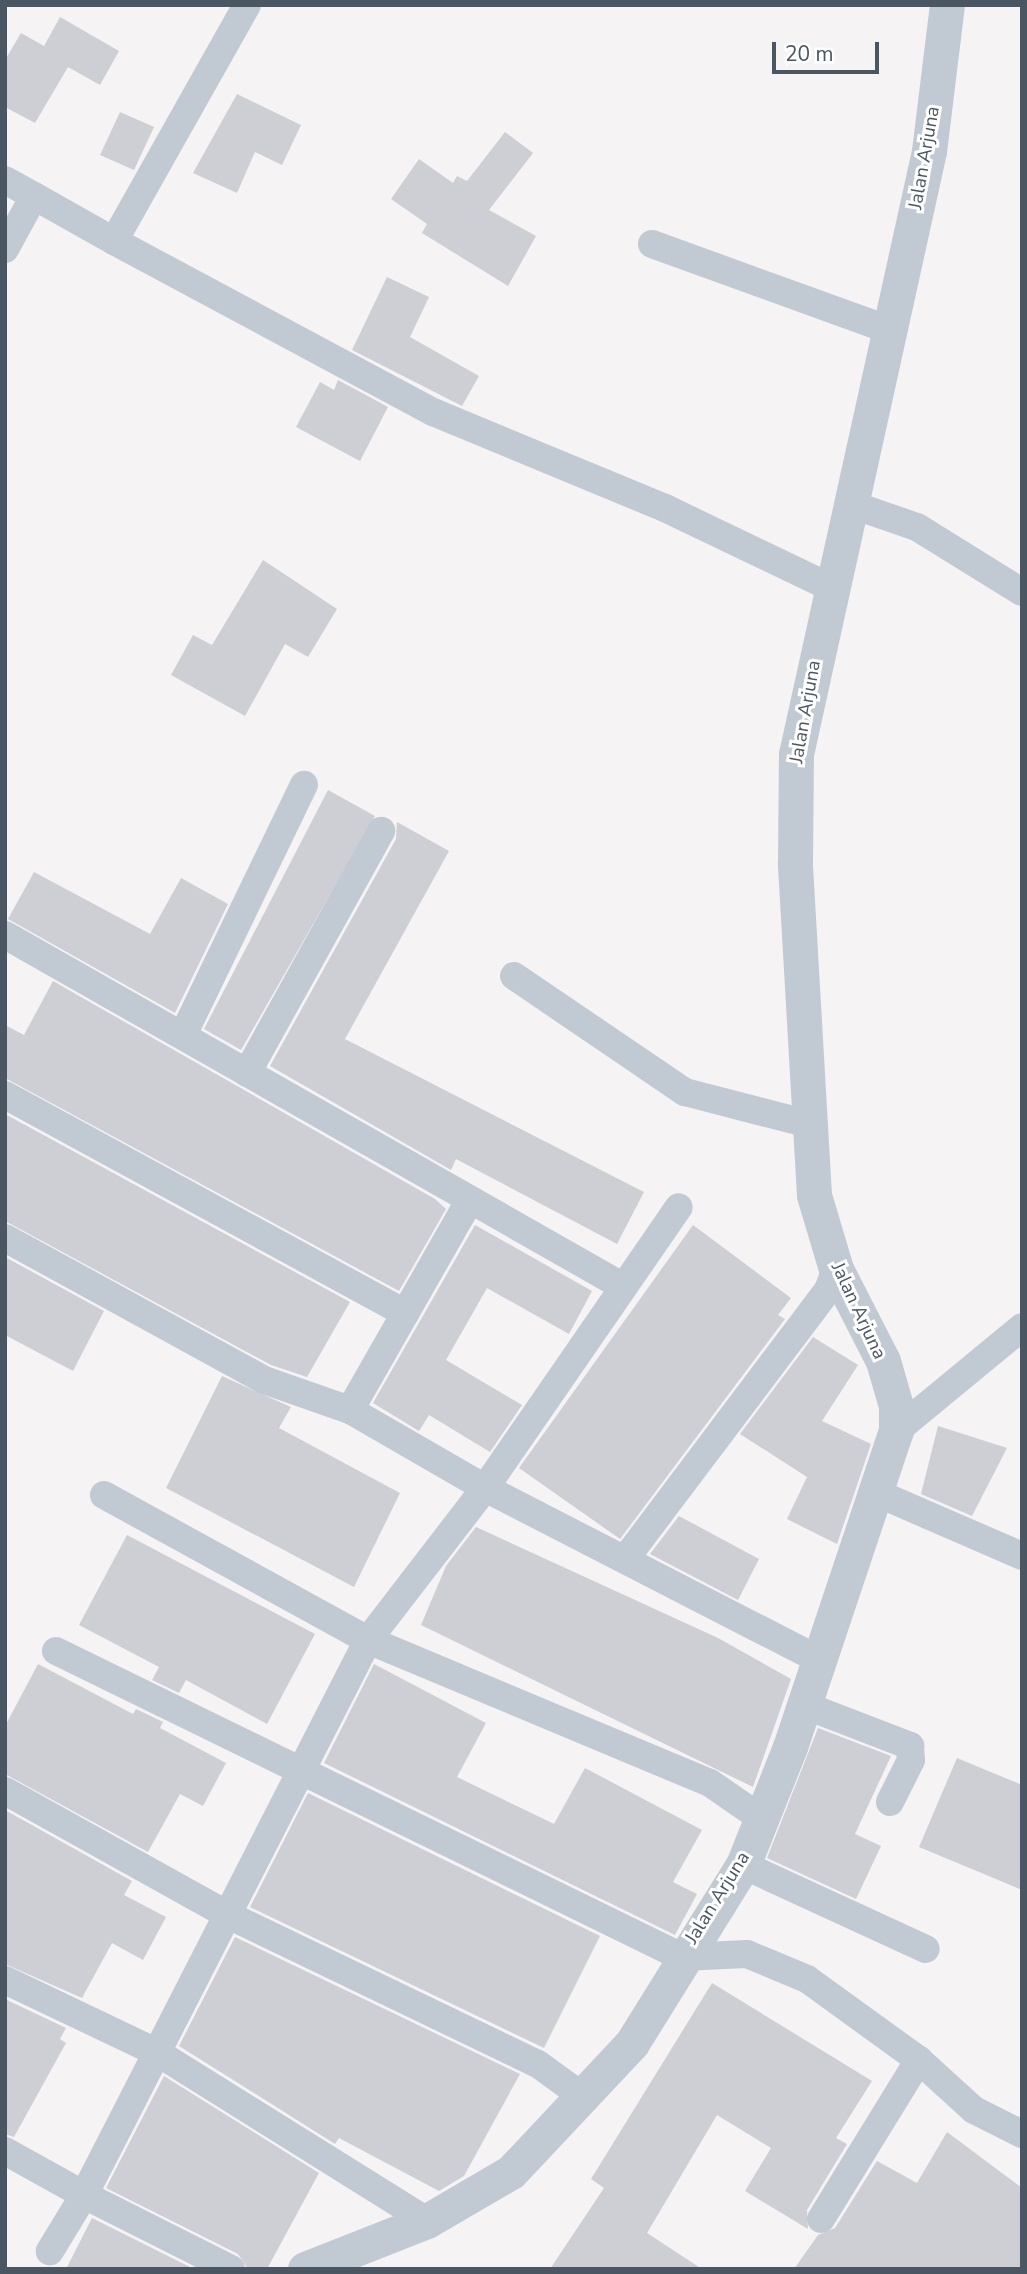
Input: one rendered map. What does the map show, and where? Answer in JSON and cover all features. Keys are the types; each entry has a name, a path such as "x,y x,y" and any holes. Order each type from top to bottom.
{"street":[{"path":"114,241 247,5"},
{"name":"Jalan Arjuna","path":"305,2269 427,2221 511,2172 586,2099 632,2043 682,1957 743,1865 804,1705 896,1431 897,1406 883,1362 836,1269 814,1195 809,1124 796,754 830,587 853,505 929,151 947,5"},
{"path":"5,180 433,412 665,508 830,587"},
{"path":"5,249 34,196"},
{"path":"652,244 889,330"},
{"path":"853,505 917,527 1022,592"},
{"path":"183,1035 304,785"},
{"path":"247,1073 381,831"},
{"path":"5,935 622,1286"},
{"path":"514,976 685,1092 809,1124"},
{"path":"5,1095 405,1313"},
{"path":"350,1410 470,1200"},
{"path":"50,2251 84,2195 158,2053 296,1773 368,1640 485,1488 622,1286 679,1208"},
{"path":"5,1238 264,1381 350,1410 485,1488 626,1558 819,1660"},
{"path":"626,1558 828,1290 836,1269"},
{"path":"896,1431 1022,1327"},
{"path":"877,1493 1022,1556"},
{"path":"104,1495 368,1640 710,1783 761,1818"},
{"path":"56,1651 296,1773 682,1957 747,1954 807,1979 919,2060 974,2110 1022,2134"},
{"path":"804,1705 910,1746 911,1760 890,1801"},
{"path":"5,1791 226,1913 538,2064 586,2099"},
{"path":"743,1865 926,1949"},
{"path":"5,1980 158,2053 427,2221"},
{"path":"821,2219 919,2060"},
{"path":"5,2151 84,2195 231,2269"}],"building":[{"path":"60,17 119,51 100,85 68,67 35,123 5,107 5,60 21,33 44,46"},
{"path":"237,94 301,125 282,165 255,152 237,193 193,173"},
{"path":"120,112 154,127 134,170 100,155"},
{"path":"505,132 533,153 489,210 536,236 508,286 422,233 427,224 391,199 419,159 453,183 457,176 467,181"},
{"path":"387,277 429,297 410,337 479,376 462,406 352,350"},
{"path":"338,380 388,407 360,461 296,427 320,382 334,390"},
{"path":"263,560 337,609 308,657 285,644 245,716 171,675 193,635 212,645"},
{"path":"328,790 375,816 241,1050 204,1029"},
{"path":"397,822 449,851 345,1039 644,1192 617,1244 456,1159 451,1170 270,1066 396,839"},
{"path":"34,872 150,934 181,878 228,904 175,1013 8,919"},
{"path":"53,981 435,1199 446,1209 399,1291 5,1078 5,1025 24,1035"},
{"path":"5,1114 350,1302 307,1377 271,1365 5,1221"},
{"path":"475,1225 592,1291 569,1334 487,1288 446,1360 522,1405 490,1452 429,1415 419,1431 373,1403"},
{"path":"693,1225 791,1298 778,1315 785,1319 620,1539 519,1468"},
{"path":"5,1257 104,1311 73,1371 5,1335"},
{"path":"813,1337 858,1365 822,1421 871,1444 837,1544 787,1519 807,1477 740,1434"},
{"path":"222,1376 291,1407 279,1428 400,1493 354,1587 166,1488"},
{"path":"938,1426 1007,1448 972,1516 921,1494"},
{"path":"679,1516 759,1559 738,1600 650,1554"},
{"path":"476,1527 718,1638 791,1679 753,1787 421,1625 446,1566"},
{"path":"127,1535 315,1634 267,1724 186,1680 179,1693 152,1680 159,1667 79,1625"},
{"path":"38,1664 133,1714 136,1709 163,1722 160,1728 226,1763 203,1806 180,1794 148,1852 5,1774 5,1726"},
{"path":"374,1664 486,1723 457,1777 554,1824 585,1768 702,1830 673,1882 697,1894 675,1935 324,1763"},
{"path":"818,1728 891,1756 855,1834 881,1846 856,1899 767,1858"},
{"path":"957,1758 1022,1785 1022,1890 919,1847"},
{"path":"308,1793 600,1936 544,2048 250,1907"},
{"path":"5,1810 132,1881 124,1895 166,1917 143,1960 112,1943 82,1998 5,1964"},
{"path":"235,1937 520,2074 464,2176 439,2191 339,2138 335,2144 179,2046"},
{"path":"712,1983 872,2081 836,2138 847,2144 807,2210 808,2229 745,2191 771,2148 717,2115 647,2233 702,2269 550,2269 604,2188 591,2179"},
{"path":"5,1999 66,2028 60,2039 66,2043 14,2137 5,2134"},
{"path":"164,2076 319,2173 267,2269 248,2269 238,2254 106,2188"},
{"path":"947,2132 1022,2188 1022,2269 794,2269 818,2235 835,2228 877,2161 917,2183"},
{"path":"92,2218 194,2269 66,2269"}]}
